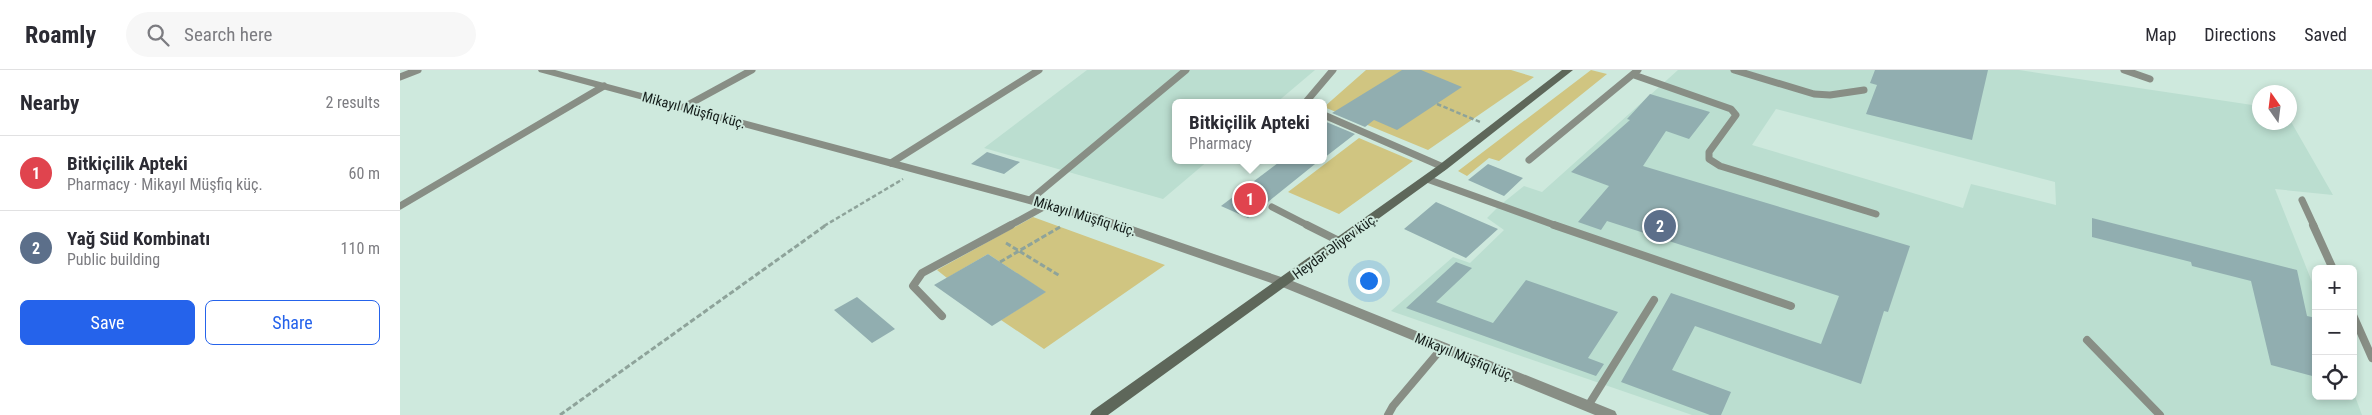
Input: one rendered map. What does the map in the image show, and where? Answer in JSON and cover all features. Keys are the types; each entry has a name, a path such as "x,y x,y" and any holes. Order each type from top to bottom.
{"main road":[{"name":"Heydər Əliyev küç.","path":"1097,415 1342,242 1443,168 1568,70"}],"street":[{"name":"Mikayıl Müşfiq küç.","path":"543,70 1096,218 1285,283 1610,415"}],"lane":[{"path":"400,78 418,70"},
{"path":"684,108 752,70"},
{"path":"891,162 1039,70"},
{"path":"1030,200 1186,70"},
{"path":"1308,99 1333,70"},
{"path":"1734,70 1814,94 1864,90"},
{"path":"2124,70 2150,79"},
{"path":"1529,160 1636,72 1731,109 1736,115 1709,152 1709,159 1720,166 1876,214"},
{"path":"400,206 604,86"},
{"path":"1327,117 1443,168"},
{"path":"1427,179 1498,206 1791,306"},
{"path":"2302,200 2331,265"},
{"path":"942,316 913,286 915,280 922,273 1049,204"},
{"path":"1272,207 1342,242"},
{"path":"1588,406 1654,300"},
{"path":"2357,324 2372,358"},
{"path":"2087,340 2160,415"},
{"path":"1388,415 1393,406 1442,348"}],"path":[{"path":"1437,104 1494,128"},
{"path":"560,415 822,228 919,170"},
{"path":"1000,262 1060,227"},
{"path":"992,234 1060,276"}],"shaded area":[{"path":"1087,70 1315,70 1281,99 1172,99 1172,164 1204,164 1163,199 984,148"},
{"path":"1366,70 1511,70 1534,77 1428,150 1327,108 1327,104"},
{"path":"1591,70 1607,74 1499,161 1489,158 1467,176 1458,171"},
{"path":"1678,70 2019,70 2252,105 2252,130 2296,130 2333,195 2275,189 2312,282 2312,400 2356,400 2362,415 1692,415 1391,311 1453,257 1470,263 1504,230 1487,218 1524,186 1542,192","holes":["1776,109 2055,182 2056,205 1971,184 1963,208 1752,145"]},
{"path":"1359,138 1413,161 1339,214 1288,192"},
{"path":"1033,217 1165,265 1044,349 1001,320 1045,292 988,254 947,278 937,270"}],"building":[{"path":"1402,70 1421,70 1462,87 1397,130 1374,120 1365,127 1332,113"},
{"path":"1875,70 1988,70 1972,140 1866,114 1877,85 1870,83"},
{"path":"1650,94 1710,112 1689,139 1666,131 1643,166 1910,246 1888,312 1884,311 1861,384 1695,326 1672,370 1731,392 1721,415 1710,415 1621,382 1671,293 1821,344 1839,296 1607,221 1601,230 1578,222 1609,186 1571,172 1630,120 1627,119"},
{"path":"1327,122 1355,134 1327,156"},
{"path":"987,152 1020,162 1004,174 971,164"},
{"path":"1277,164 1315,164 1248,218 1221,206"},
{"path":"1488,164 1523,178 1504,196 1468,180"},
{"path":"1436,202 1498,229 1466,258 1404,229"},
{"path":"2092,218 2297,270 2307,316 2312,317 2312,376 2271,365 2251,281 2192,266 2191,262 2092,237"},
{"path":"988,254 1046,292 992,326 934,285"},
{"path":"1456,262 1472,268 1436,302 1493,323 1526,280 1618,312 1588,358 1604,364 1596,376 1406,308"},
{"path":"857,297 895,329 872,343 834,310"}],"place":[{"name":"Bitkiçilik Apteki","path":"1250,199"},
{"name":"Yağ Süd Kombinatı","path":"1660,226"}]}
